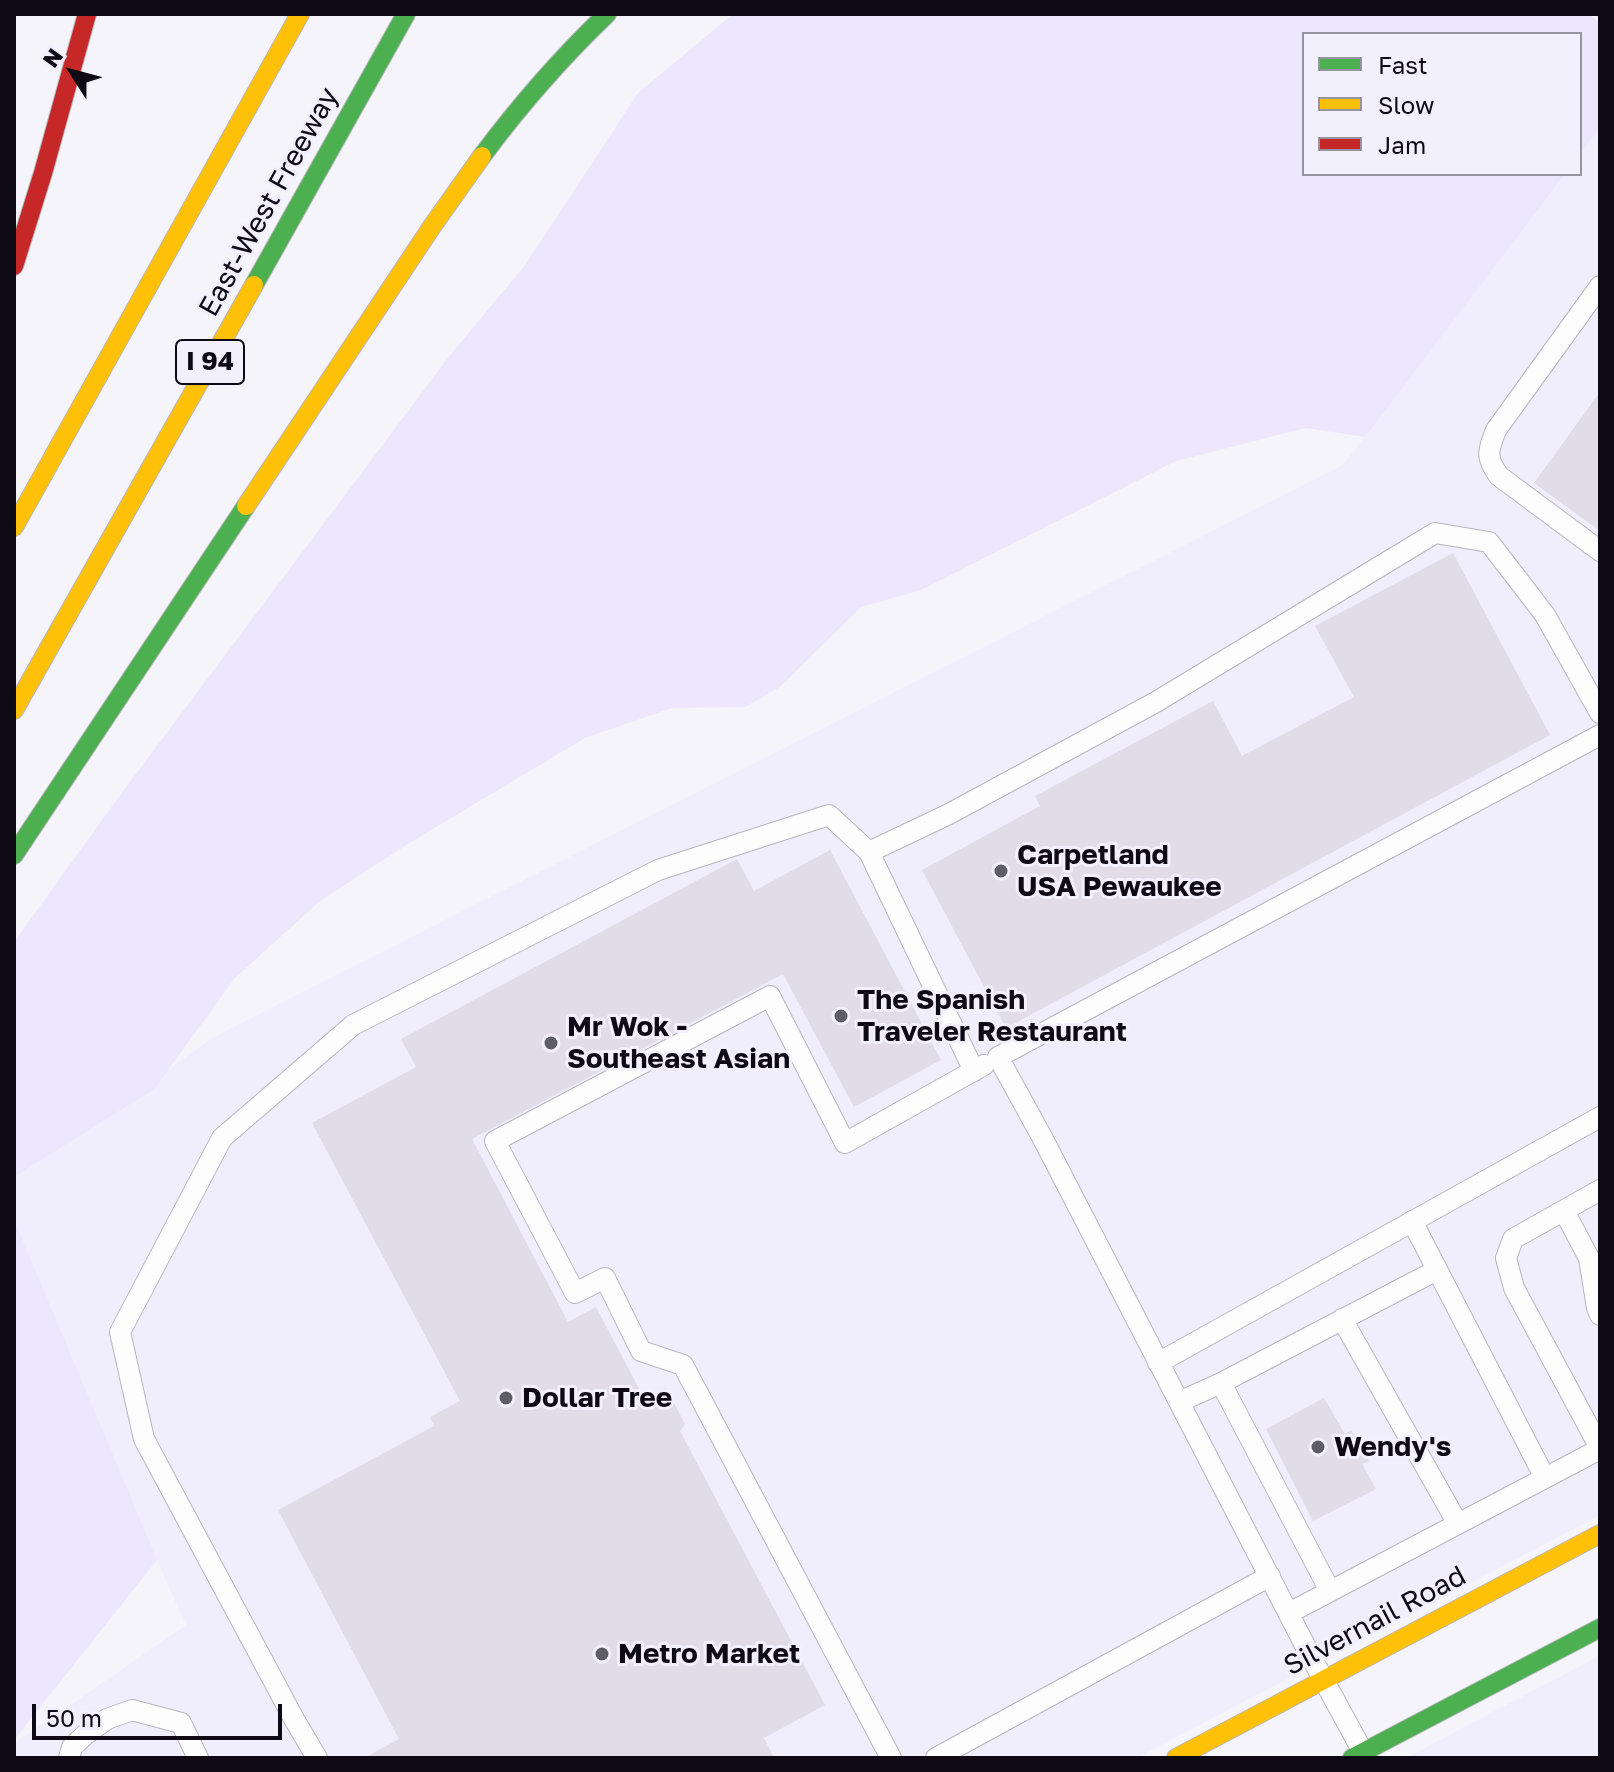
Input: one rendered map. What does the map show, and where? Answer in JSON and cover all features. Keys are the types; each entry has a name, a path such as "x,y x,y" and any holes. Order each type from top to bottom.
{"main road":[{"path":"14,266 48,158 87,14"},
{"path":"14,527 300,14"},
{"name":"East-West Freeway","path":"14,710 406,14"},
{"path":"14,855 492,141 566,53 607,14"},
{"name":"Silvernail Road","path":"1176,1758 1600,1534"},
{"path":"1357,1755 1600,1628"}],"lane":[{"path":"1600,286 1496,430 1489,448 1490,464 1499,476 1600,551"},
{"path":"869,852 949,814 1156,702 1435,533 1489,542 1545,615 1600,713"},
{"path":"891,1758 683,1365 641,1351 605,1278 575,1293 495,1141 770,996 845,1143 998,1057 1600,735"},
{"path":"317,1758 144,1439 120,1332 222,1138 353,1025 658,870 829,815 869,852 974,1071"},
{"path":"998,1057 1270,1576 1357,1755"},
{"path":"1158,1363 1600,1117"},
{"path":"1289,1613 1600,1449 1514,1288 1506,1258 1513,1239 1600,1190"},
{"path":"1564,1211 1594,1264 1600,1315"},
{"path":"1412,1221 1545,1478"},
{"path":"1179,1402 1437,1270"},
{"path":"1342,1319 1458,1524"},
{"path":"1221,1383 1330,1591"},
{"path":"936,1758 1270,1576"},
{"path":"69,1758 72,1747 86,1734 107,1719 132,1710 181,1723 198,1758"}],"shaded area":[{"path":"733,14 1588,14 1600,23 1600,128 1582,151 1582,32 1302,32 1302,176 1563,176 1365,437 1306,428 1176,461 921,590 861,607 780,687 745,707 672,708 585,738 411,842 320,901 235,978 154,1089 14,1177 14,942 447,359 525,265 638,93"},
{"path":"1600,128 1600,1515 1136,1758 14,1758 14,1744 186,1625 14,1243 14,1176 216,1036 1343,465 1563,176 1582,176 1582,151"},
{"path":"14,1220 157,1560 14,1740"},
{"path":"1599,1656 1600,1758 1406,1758"}],"building":[{"path":"1600,392 1600,531 1534,483"},
{"path":"1453,553 1550,735 1006,1028 922,870 1040,806 1035,796 1213,701 1242,756 1354,697 1315,626"},
{"path":"830,850 941,1060 854,1107 783,974 472,1139 568,1322 596,1307 645,1400 666,1388 685,1424 680,1431 825,1705 764,1738 774,1758 364,1758 399,1739 278,1510 434,1426 430,1417 460,1401 312,1123 416,1067 401,1039 737,859 754,891"},
{"name":"Wendy's","path":"1324,1398 1345,1434 1351,1430 1369,1461 1362,1464 1376,1489 1313,1521 1266,1429"}],"traffic: fast":[{"path":"254,285 406,14"},
{"path":"482,156 542,82 607,14"},
{"path":"14,855 246,506"},
{"path":"1352,1758 1600,1628"}],"traffic: slow":[{"path":"14,527 300,14"},
{"path":"246,506 482,156"},
{"path":"14,710 254,285"},
{"path":"1176,1758 1600,1534"}],"traffic: jam":[{"path":"14,266 87,14"}],"place":[{"name":"Carpetland USA Pewaukee","path":"1001,871"},
{"name":"The Spanish Traveler Restaurant","path":"841,1016"},
{"name":"Mr Wok - Southeast Asian","path":"551,1043"},
{"name":"Dollar Tree","path":"506,1398"},
{"name":"Wendy's","path":"1318,1447"},
{"name":"Metro Market","path":"602,1654"}]}
